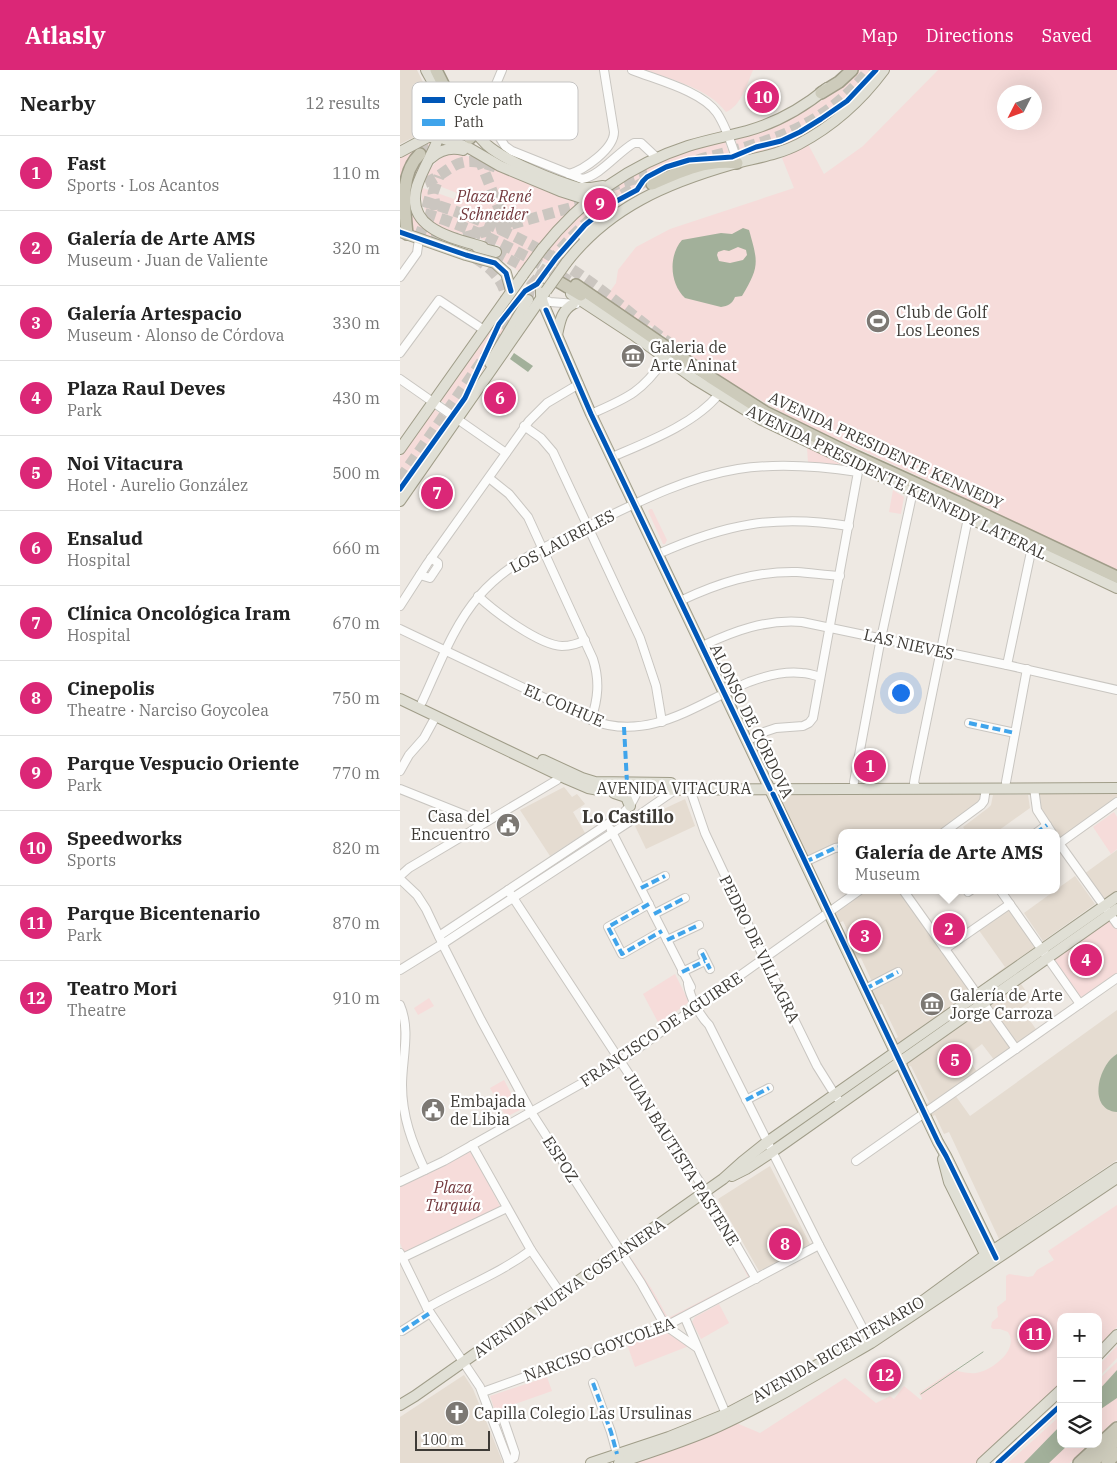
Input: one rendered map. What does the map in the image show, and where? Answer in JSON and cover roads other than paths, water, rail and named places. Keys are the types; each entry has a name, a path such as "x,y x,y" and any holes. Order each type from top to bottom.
{"highway":[{"path":"436,70 442,82"},
{"path":"821,93 832,87 852,70"},
{"path":"403,233 404,180 409,166 424,157"},
{"path":"652,184 674,174 707,164 738,163"},
{"path":"558,284 638,328"},
{"name":"AVENIDA PRESIDENTE KENNEDY","path":"576,285 728,390 786,423 1117,577"},
{"path":"1079,1463 1117,1428"},
{"path":"1092,1463 1117,1440"},
{"path":"1107,1463 1117,1453"}],"main road":[{"path":"426,70 432,82"},
{"path":"441,70 447,82"},
{"path":"400,449 542,249 566,220 596,194 657,158 688,146 748,131 777,120 798,109 821,93 846,70"},
{"path":"563,261 607,222 640,199 677,182 787,150 818,133 858,101 884,70"},
{"path":"400,152 422,140"},
{"path":"436,140 424,157 417,185 415,195 416,206 420,216 434,230 496,252"},
{"path":"457,140 470,143 503,165 574,190"},
{"path":"483,140 493,150 503,165"},
{"path":"424,157 456,148 503,165 574,196 586,198 596,194"},
{"path":"493,150 512,151"},
{"path":"493,150 523,166 579,188 595,188 612,183"},
{"path":"400,501 479,389 563,261 595,220"},
{"path":"403,233 500,266 508,278 511,291"},
{"path":"419,239 482,248"},
{"name":"AVENIDA PRESIDENTE KENNEDY LATERAL","path":"558,284 693,378 762,420 1117,588"},
{"name":"ALONSO DE CÓRDOVA","path":"543,292 550,320 591,414 898,1056 951,1173 949,1182 991,1257"},
{"path":"479,389 495,353 528,300"},
{"path":"557,335 562,315 567,307 573,304"},
{"path":"527,318 540,314 550,320"},
{"path":"664,360 693,378"},
{"path":"858,472 882,477"},
{"name":"AVENIDA VITACURA","path":"400,692 561,772 588,788 638,791 854,782 986,788 1002,785 1034,788 1117,788"},
{"path":"400,698 414,703 422,702"},
{"name":"AVENIDA VITACURA","path":"400,698 561,772 595,782 768,786 1002,785 1117,782"},
{"path":"604,790 626,796 630,806"},
{"name":"AVENIDA NUEVA COSTANERA","path":"400,1405 723,1180 746,1169 770,1147 1110,910 1117,897"},
{"name":"AVENIDA BICENTENARIO","path":"591,1463 618,1459 695,1436 767,1402 869,1340 1117,1168"},
{"name":"AVENIDA BICENTENARIO","path":"991,1257 1117,1178"},
{"path":"1102,1351 1117,1335"},
{"name":"AVENIDA BICENTENARIO","path":"618,1459 726,1414 869,1340"},
{"path":"1102,1359 1117,1343"},
{"path":"982,1463 1057,1394"},
{"name":"AVENIDA NUEVA COSTANERA","path":"400,1410 411,1402 415,1396"},
{"path":"990,1463 1057,1402"}],"street":[{"path":"497,82 502,70"},
{"path":"569,174 585,167 610,145 614,136 604,70"},
{"path":"632,70 702,99 715,111 728,136 738,163"},
{"path":"502,140 512,151 580,178 587,178 615,156 638,142 657,158"},
{"path":"598,155 615,156"},
{"path":"400,277 416,253 419,239"},
{"path":"543,292 550,302 573,304 586,308 664,360 649,379 633,394 591,414"},
{"path":"400,353 439,300 484,330"},
{"path":"400,379 506,453"},
{"path":"400,606 420,574 524,426 547,403 579,384"},
{"path":"612,457 692,419 706,409 719,394"},
{"path":"524,426 541,438 551,449 588,526 640,638 656,686 662,722"},
{"name":"LOS LAURELES","path":"422,702 461,621 478,596 515,564 542,548 663,491 739,469 789,466 858,472"},
{"path":"747,741 776,728 803,726 809,723 814,716 858,472"},
{"path":"489,478 509,494 523,509 585,640 595,666 598,686 596,704 591,720"},
{"path":"854,782 881,638 913,491"},
{"path":"915,785 968,518"},
{"path":"658,554 714,532 751,524 776,521 802,521 849,526"},
{"path":"1007,664 1032,547"},
{"path":"680,601 707,588 758,574 799,572 840,576"},
{"path":"478,596 533,635 555,645 568,646 585,640"},
{"name":"LAS NIEVES","path":"702,646 746,628 766,623 793,621 1007,664 1117,690"},
{"name":"EL COIHUE","path":"400,629 591,720 624,727 662,722 724,693 775,675 802,672 820,677"},
{"path":"1002,785 1015,733 1027,669"},
{"path":"400,771 409,755 424,738 436,716"},
{"path":"969,723 1015,733"},
{"path":"400,877 557,780 561,772"},
{"path":"440,936 611,822 630,806 645,783"},
{"path":"949,829 981,805 984,801 986,788"},
{"path":"1034,788 1037,810 1050,829"},
{"path":"400,789 475,819 480,826"},
{"name":"PEDRO DE VILLAGRA","path":"690,789 704,833 816,1066 838,1099"},
{"path":"400,970 560,868 675,790"},
{"path":"1060,840 1117,802"},
{"path":"611,822 614,822 616,827 620,828"},
{"path":"609,835 611,822"},
{"path":"954,825 957,829"},
{"path":"1042,829 1047,825"},
{"path":"601,829 609,835 641,888 688,984 689,990 709,1025 818,1245 869,1340"},
{"path":"1060,844 1110,910 1117,924"},
{"path":"805,862 838,848"},
{"path":"554,860 560,868"},
{"path":"641,888 665,876"},
{"name":"ESPOZ","path":"400,877 422,902 481,1020 531,1112 666,1326 696,1347"},
{"name":"JUAN BAUTISTA PASTENE","path":"508,890 706,1192 756,1279"},
{"name":"FRANCISCO DE AGUIRRE","path":"400,1182 472,1145 620,1061 854,894"},
{"path":"906,894 1016,1049"},
{"path":"1003,894 1080,1004"},
{"path":"654,914 686,898"},
{"path":"649,904 608,927 622,954 662,931"},
{"path":"945,949 1010,904"},
{"path":"667,940 699,925"},
{"path":"682,972 704,957 710,969"},
{"path":"865,989 898,972"},
{"path":"856,1161 1117,978"},
{"path":"400,1005 406,1026 402,1085 404,1115 412,1141 425,1170"},
{"path":"746,1100 769,1088"},
{"path":"472,1145 531,1250 561,1294"},
{"path":"492,1418 502,1415 516,1453 514,1458 508,1462 492,1418 483,1392 429,1310 401,1256 508,1208"},
{"name":"NARCISO GOYCOLEA","path":"483,1392 685,1318 818,1245"},
{"path":"402,1331 450,1294 502,1268 531,1250"},
{"path":"685,1318 726,1414"},
{"path":"593,1383 611,1432 618,1459"}],"waterway":[{"path":"921,1394 983,1352"}],"tunnel":[{"path":"400,479 552,260 580,228 596,214 629,191 666,172 694,161 767,140 800,127 830,108 869,70"},
{"path":"420,154 438,147 456,149"},
{"path":"479,158 498,206 514,230"},
{"path":"409,186 423,184 450,168 468,162 481,163 498,168"},
{"path":"608,187 648,175"},
{"path":"436,210 433,193 439,176"},
{"path":"431,238 462,238 602,199 615,193"},
{"path":"584,196 594,206 595,220"},
{"path":"407,197 480,221 550,255 593,284 668,342"},
{"path":"409,209 453,223 496,241 576,285"},
{"path":"400,225 438,240"},
{"path":"496,252 557,285"},
{"path":"475,258 492,271 503,286 506,304 500,325"},
{"path":"528,300 531,285 538,277 542,277"},
{"path":"400,491 412,474"}],"place":[{"name":"Speedworks","path":"763,97"},
{"name":"Parque Vespucio Oriente","path":"600,204"},
{"name":"Club de Golf Los Leones","path":"878,321"},
{"name":"Galeria de Arte Aninat","path":"633,356"},
{"name":"Ensalud","path":"500,398"},
{"name":"Clínica Oncológica Iram","path":"437,493"},
{"name":"Fast","path":"870,766"},
{"name":"Casa del Encuentro","path":"508,825"},
{"name":"Galería de Arte AMS","path":"949,929"},
{"name":"Galería Artespacio","path":"865,936"},
{"name":"Plaza Raul Deves","path":"1086,960"},
{"name":"Galería de Arte Jorge Carroza","path":"932,1004"},
{"name":"Noi Vitacura","path":"955,1060"},
{"name":"Embajada de Libia","path":"433,1110"},
{"name":"Cinepolis","path":"785,1244"},
{"name":"Parque Bicentenario","path":"1035,1334"},
{"name":"Teatro Mori","path":"885,1375"},
{"name":"Capilla Colegio Las Ursulinas","path":"457,1413"}],"district":[{"name":"Lo Castillo","path":"628,817"}],"park label":[{"name":"Plaza René Schneider","path":"494,205"},
{"name":"Plaza Turquía","path":"453,1196"}]}
